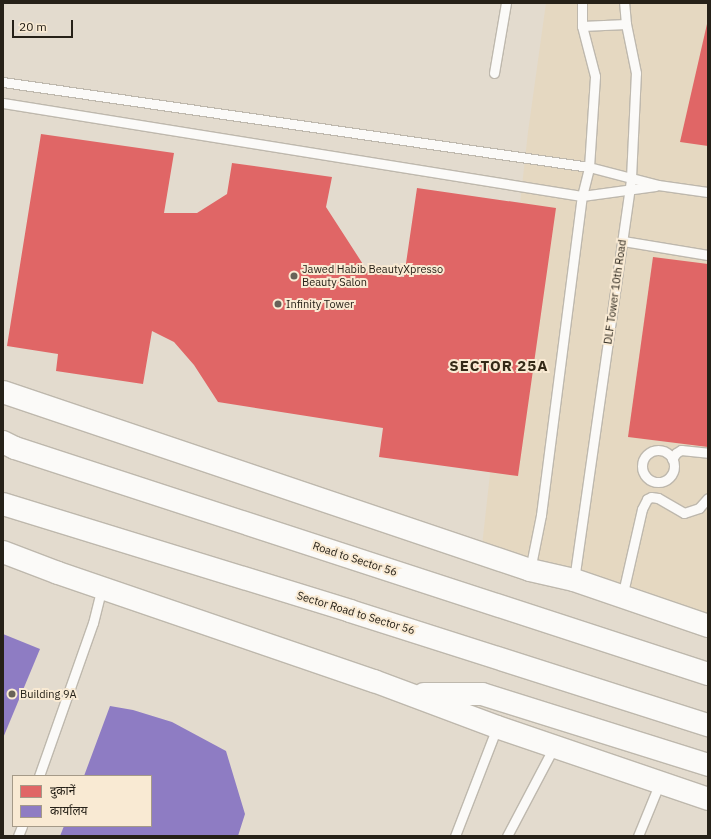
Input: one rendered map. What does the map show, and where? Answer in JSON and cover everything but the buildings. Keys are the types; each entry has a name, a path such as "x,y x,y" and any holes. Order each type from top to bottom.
{"street":[{"path":"3,392 530,570 574,580 708,626"},
{"name":"Road to Sector 56","path":"3,442 30,453 708,674"},
{"name":"Sector Road to Sector 56","path":"3,504 357,613 708,725"},
{"path":"3,552 58,573 411,694 497,727 708,799"},
{"path":"411,694 482,694 708,765"}],"lane":[{"path":"494,73 506,3"},
{"path":"530,570 541,515 582,196 589,167 595,76 582,26 582,3"},
{"name":"DLF Tower 10th Road","path":"574,580 631,178 636,73 626,24 624,3"},
{"path":"582,26 626,24"},
{"path":"3,82 589,167 658,185 708,192"},
{"path":"3,103 582,196 658,185"},
{"path":"623,241 708,255"},
{"path":"672,459 676,453 681,450 708,453"},
{"path":"654,451 669,454 672,459 674,469 669,478 665,481 654,482 643,472 643,461 645,457 654,451"},
{"path":"652,497 654,482"},
{"path":"622,597 642,509 646,499 652,497 658,498 684,513 699,508 708,498"},
{"path":"40,775 93,623 102,587"},
{"path":"455,836 497,727"},
{"path":"507,836 554,746"},
{"path":"638,836 660,782"}],"shaded area":[{"path":"546,3 708,3 708,619 482,546 528,132"}],"place":[{"name":"Jawed Habib BeautyXpresso Beauty Salon","path":"294,276"},
{"name":"Infinity Tower","path":"278,304"},
{"name":"Building 9A","path":"12,694"}],"district":[{"name":"SECTOR 25A","path":"499,366"}]}
